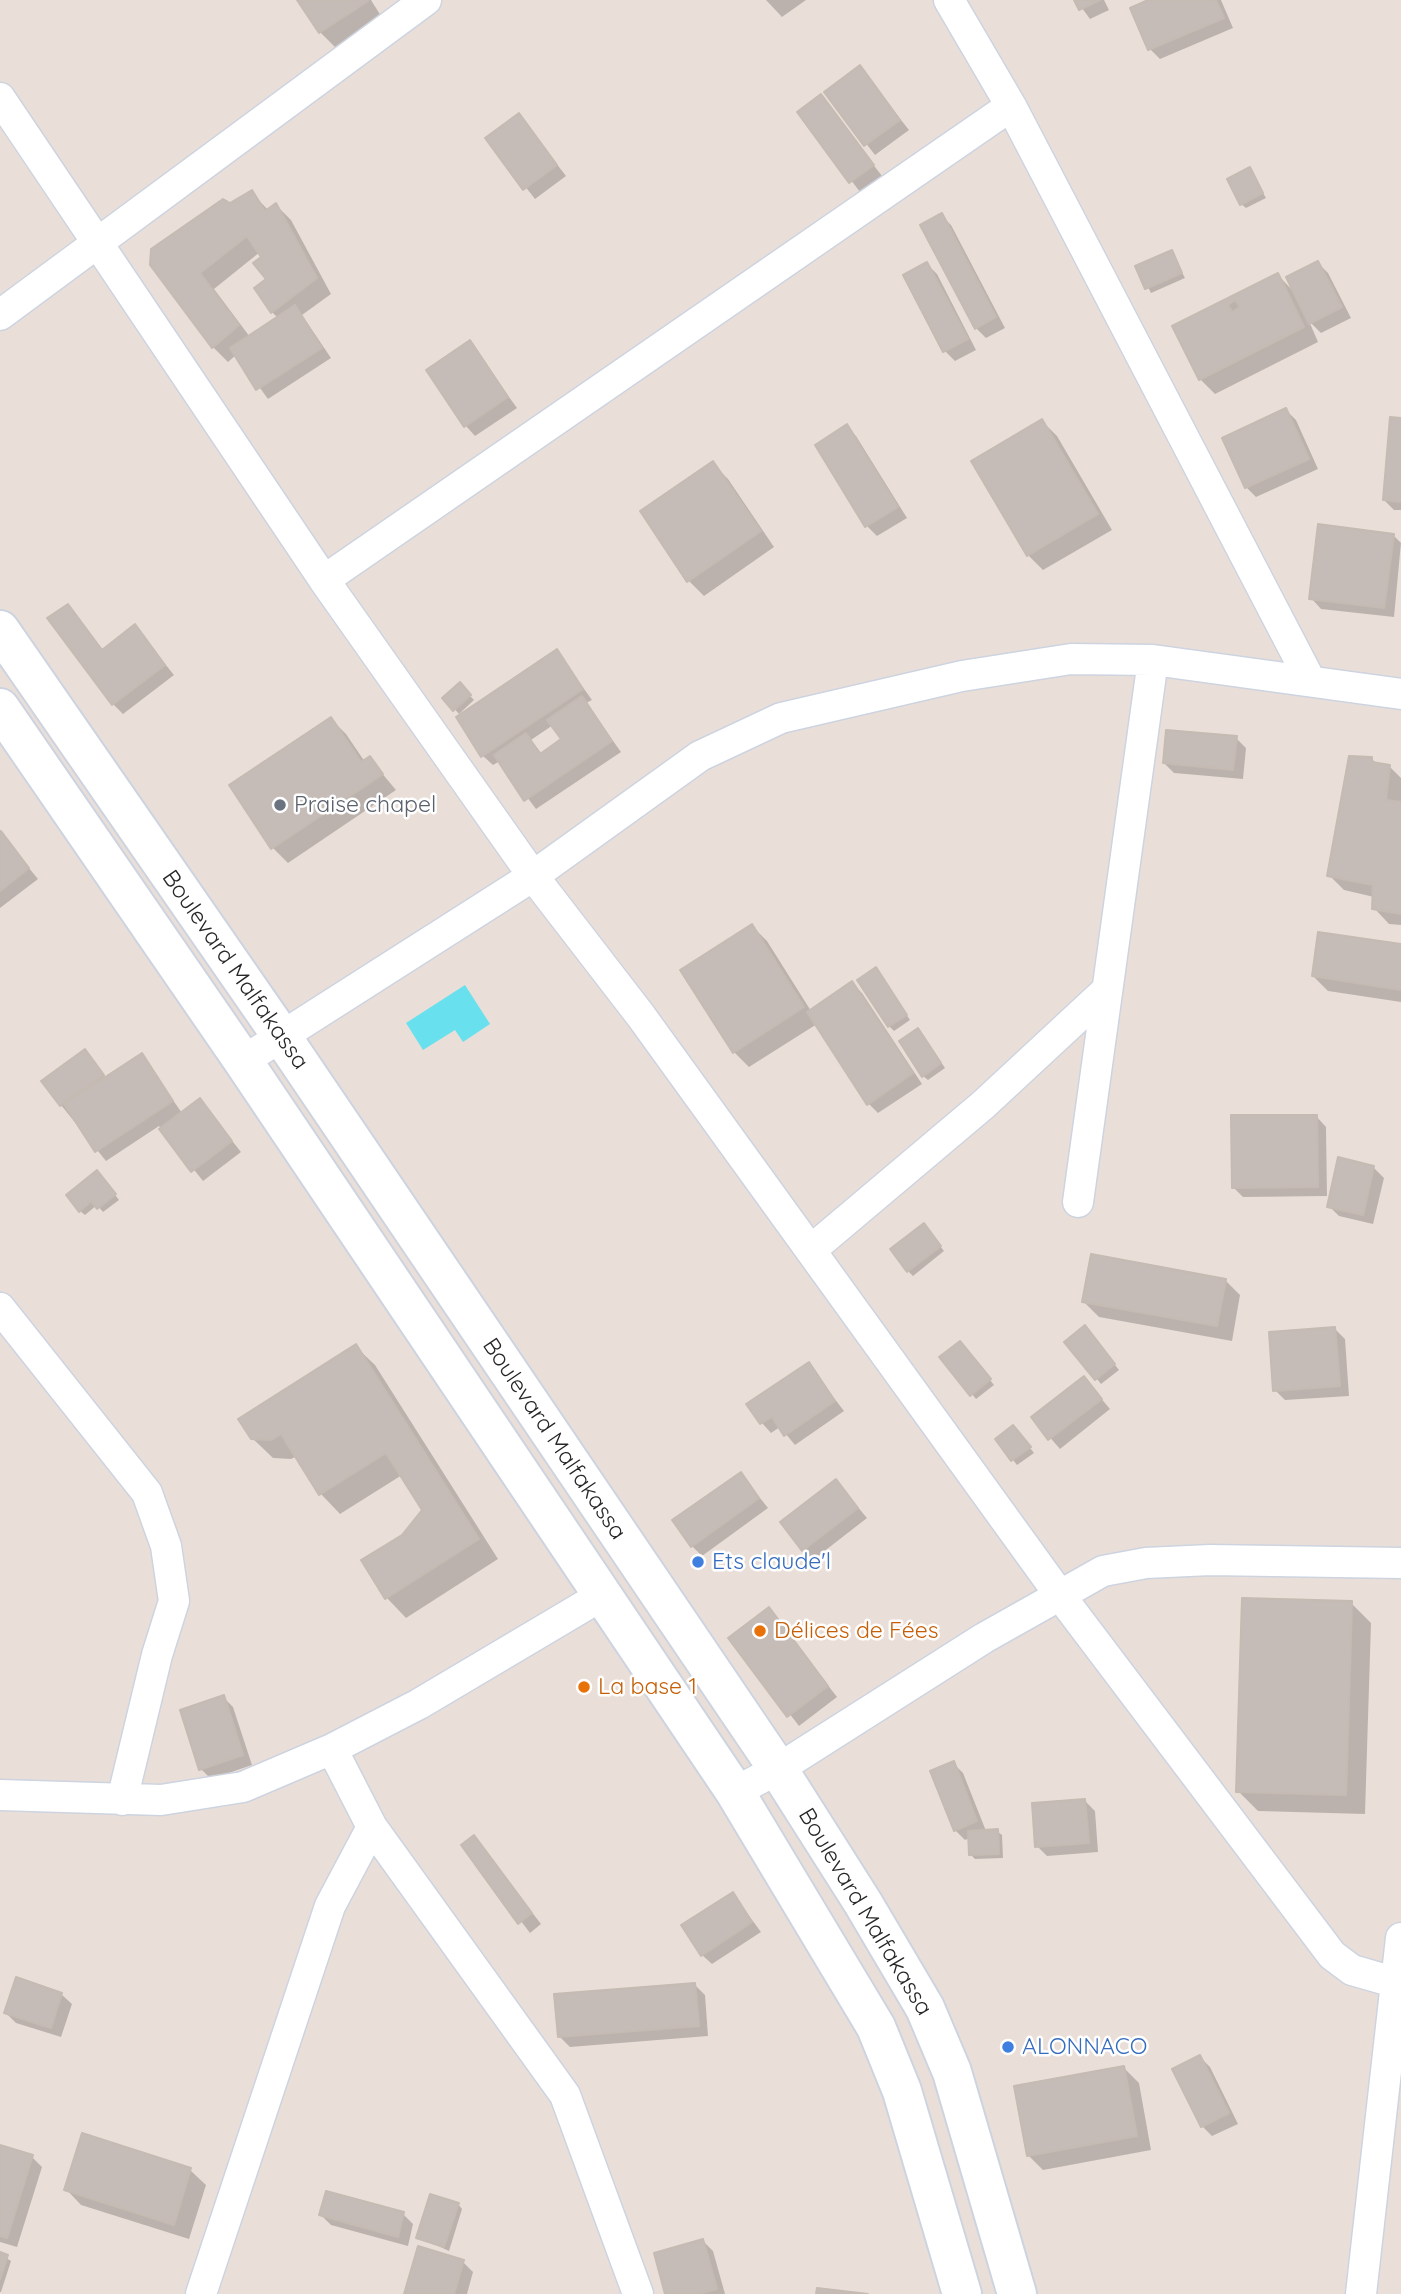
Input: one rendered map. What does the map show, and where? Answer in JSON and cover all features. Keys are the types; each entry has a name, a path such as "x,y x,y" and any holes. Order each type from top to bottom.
{"main road":[{"name":"Boulevard Malfakassa","path":"0,630 282,1037 778,1769 925,2008 953,2072 1017,2294"},
{"name":"Boulevard Malfakassa","path":"0,708 243,1061 735,1792 876,2027 902,2091 962,2294"}],"street":[{"path":"0,315 426,0"},
{"path":"949,0 1011,106 1310,680"},
{"path":"0,98 324,580 533,876 649,1027 1059,1594 1332,1955 1352,1970 1399,1984"},
{"path":"324,580 1011,106"},
{"path":"243,1061 533,876 700,757 781,718 1003,670 1071,659 1153,660 1401,694"},
{"path":"1078,1202 1153,660"},
{"path":"811,1250 983,1105 1107,990"},
{"path":"1,1311 147,1493 166,1546 174,1601 157,1655 122,1800"},
{"path":"735,1792 778,1769 984,1637 1103,1571 1146,1563 1210,1560 1401,1563"},
{"path":"0,1795 161,1800 243,1787 332,1749 419,1704 601,1596"},
{"path":"332,1749 372,1828 565,2095 638,2294"},
{"path":"201,2294 330,1906 372,1828"},
{"path":"1361,2294 1399,1984 1401,1938"}],"water":[{"path":"465,985 490,1024 463,1042 455,1030 423,1050 406,1023"}],"building":[{"path":"297,0 367,0 368,1 319,33"},
{"path":"1074,0 1100,0 1079,10"},
{"path":"1148,0 1216,0 1224,18 1148,50 1130,8"},
{"path":"860,65 900,120 864,146 824,92"},
{"path":"821,94 874,165 849,183 797,112"},
{"path":"519,113 557,165 523,190 485,138"},
{"path":"1250,167 1263,193 1240,205 1227,179"},
{"path":"252,190 265,211 276,203 317,278 271,313 254,288 266,279 253,263 261,257 247,236 200,273 239,325 212,348 150,265 151,249 223,199 230,203"},
{"path":"942,213 996,317 975,329 920,225"},
{"path":"1172,250 1182,273 1145,289 1135,266"},
{"path":"1318,261 1342,307 1309,324 1286,277"},
{"path":"927,262 968,339 943,352 903,275"},
{"path":"1278,273 1304,327 1199,380 1172,326","holes":["1235,300 1240,307 1232,312 1228,305"]},
{"path":"295,305 322,348 256,390 230,348"},
{"path":"470,340 508,397 464,427 426,370"},
{"path":"1286,408 1309,459 1245,488 1222,438"},
{"path":"1390,417 1401,418 1401,502 1383,500"},
{"path":"1042,419 1098,514 1027,556 971,461"},
{"path":"847,424 898,507 865,527 815,445"},
{"path":"713,461 761,531 687,582 640,511"},
{"path":"1318,524 1394,534 1384,608 1309,599"},
{"path":"68,604 102,650 135,624 165,665 112,705 47,618"},
{"path":"557,649 583,689 481,757 456,717"},
{"path":"460,682 471,695 453,711 442,698"},
{"path":"582,696 612,741 524,801 494,755 526,733 540,754 561,739 547,720"},
{"path":"331,717 361,762 370,756 383,774 271,849 229,785"},
{"path":"1166,730 1237,736 1233,770 1163,763"},
{"path":"1349,756 1372,757 1372,762 1390,765 1386,800 1401,802 1401,914 1372,909 1373,885 1327,876"},
{"path":"0,831 29,868 0,891"},
{"path":"752,924 804,1007 733,1053 680,970"},
{"path":"1318,932 1401,944 1401,990 1312,976"},
{"path":"876,967 907,1015 888,1027 857,980"},
{"path":"852,981 913,1073 867,1105 807,1012"},
{"path":"918,1028 941,1063 922,1077 899,1041"},
{"path":"85,1049 104,1075 60,1106 41,1081"},
{"path":"142,1053 173,1101 95,1152 64,1104"},
{"path":"200,1098 232,1141 191,1172 159,1129"},
{"path":"1231,1115 1317,1115 1318,1187 1232,1188"},
{"path":"1338,1157 1374,1166 1363,1215 1327,1207"},
{"path":"97,1170 116,1194 97,1209 91,1201 79,1212 66,1195"},
{"path":"924,1223 941,1246 907,1272 890,1249"},
{"path":"1091,1254 1226,1279 1217,1326 1082,1302"},
{"path":"1085,1325 1115,1364 1095,1380 1064,1342"},
{"path":"1335,1327 1340,1386 1273,1391 1269,1332"},
{"path":"960,1341 991,1379 970,1396 939,1357"},
{"path":"356,1344 479,1539 385,1599 361,1560 402,1535 422,1510 386,1453 319,1495 281,1434 271,1440 251,1439 238,1419"},
{"path":"809,1362 835,1401 784,1436 772,1417 760,1424 746,1404"},
{"path":"1084,1376 1102,1399 1048,1440 1031,1417"},
{"path":"1013,1425 1031,1447 1011,1461 995,1439"},
{"path":"741,1472 759,1498 691,1547 672,1520"},
{"path":"836,1479 858,1508 802,1551 780,1522"},
{"path":"1242,1598 1352,1601 1346,1795 1236,1792"},
{"path":"769,1607 828,1686 787,1717 728,1638"},
{"path":"224,1695 243,1755 199,1770 180,1710"},
{"path":"954,1761 977,1821 954,1831 930,1771"},
{"path":"1085,1799 1089,1843 1035,1847 1032,1803"},
{"path":"998,1829 999,1854 969,1855 968,1831"},
{"path":"474,1835 532,1913 518,1924 461,1845"},
{"path":"733,1892 752,1922 701,1956 681,1925"},
{"path":"16,1977 62,1993 51,2028 4,2013"},
{"path":"695,1983 699,2026 558,2037 554,1994"},
{"path":"1200,2055 1229,2113 1201,2127 1172,2069"},
{"path":"1124,2066 1137,2136 1027,2156 1014,2086"},
{"path":"82,2133 191,2168 174,2225 64,2190"},
{"path":"0,2145 33,2155 7,2238 0,2236"},
{"path":"326,2191 404,2212 398,2237 319,2215"},
{"path":"430,2194 459,2203 444,2247 416,2238"},
{"path":"703,2239 717,2289 698,2294 665,2294 654,2253"},
{"path":"418,2246 464,2260 454,2294 404,2294"},
{"path":"0,2252 8,2255 0,2279"},
{"path":"817,2288 868,2294 816,2294"}],"place":[{"name":"Praise chapel","path":"280,805"},
{"name":"Ets claude'l","path":"698,1562"},
{"name":"Délices de Fées","path":"760,1631"},
{"name":"La base 1","path":"584,1687"},
{"name":"ALONNACO","path":"1008,2047"}]}
